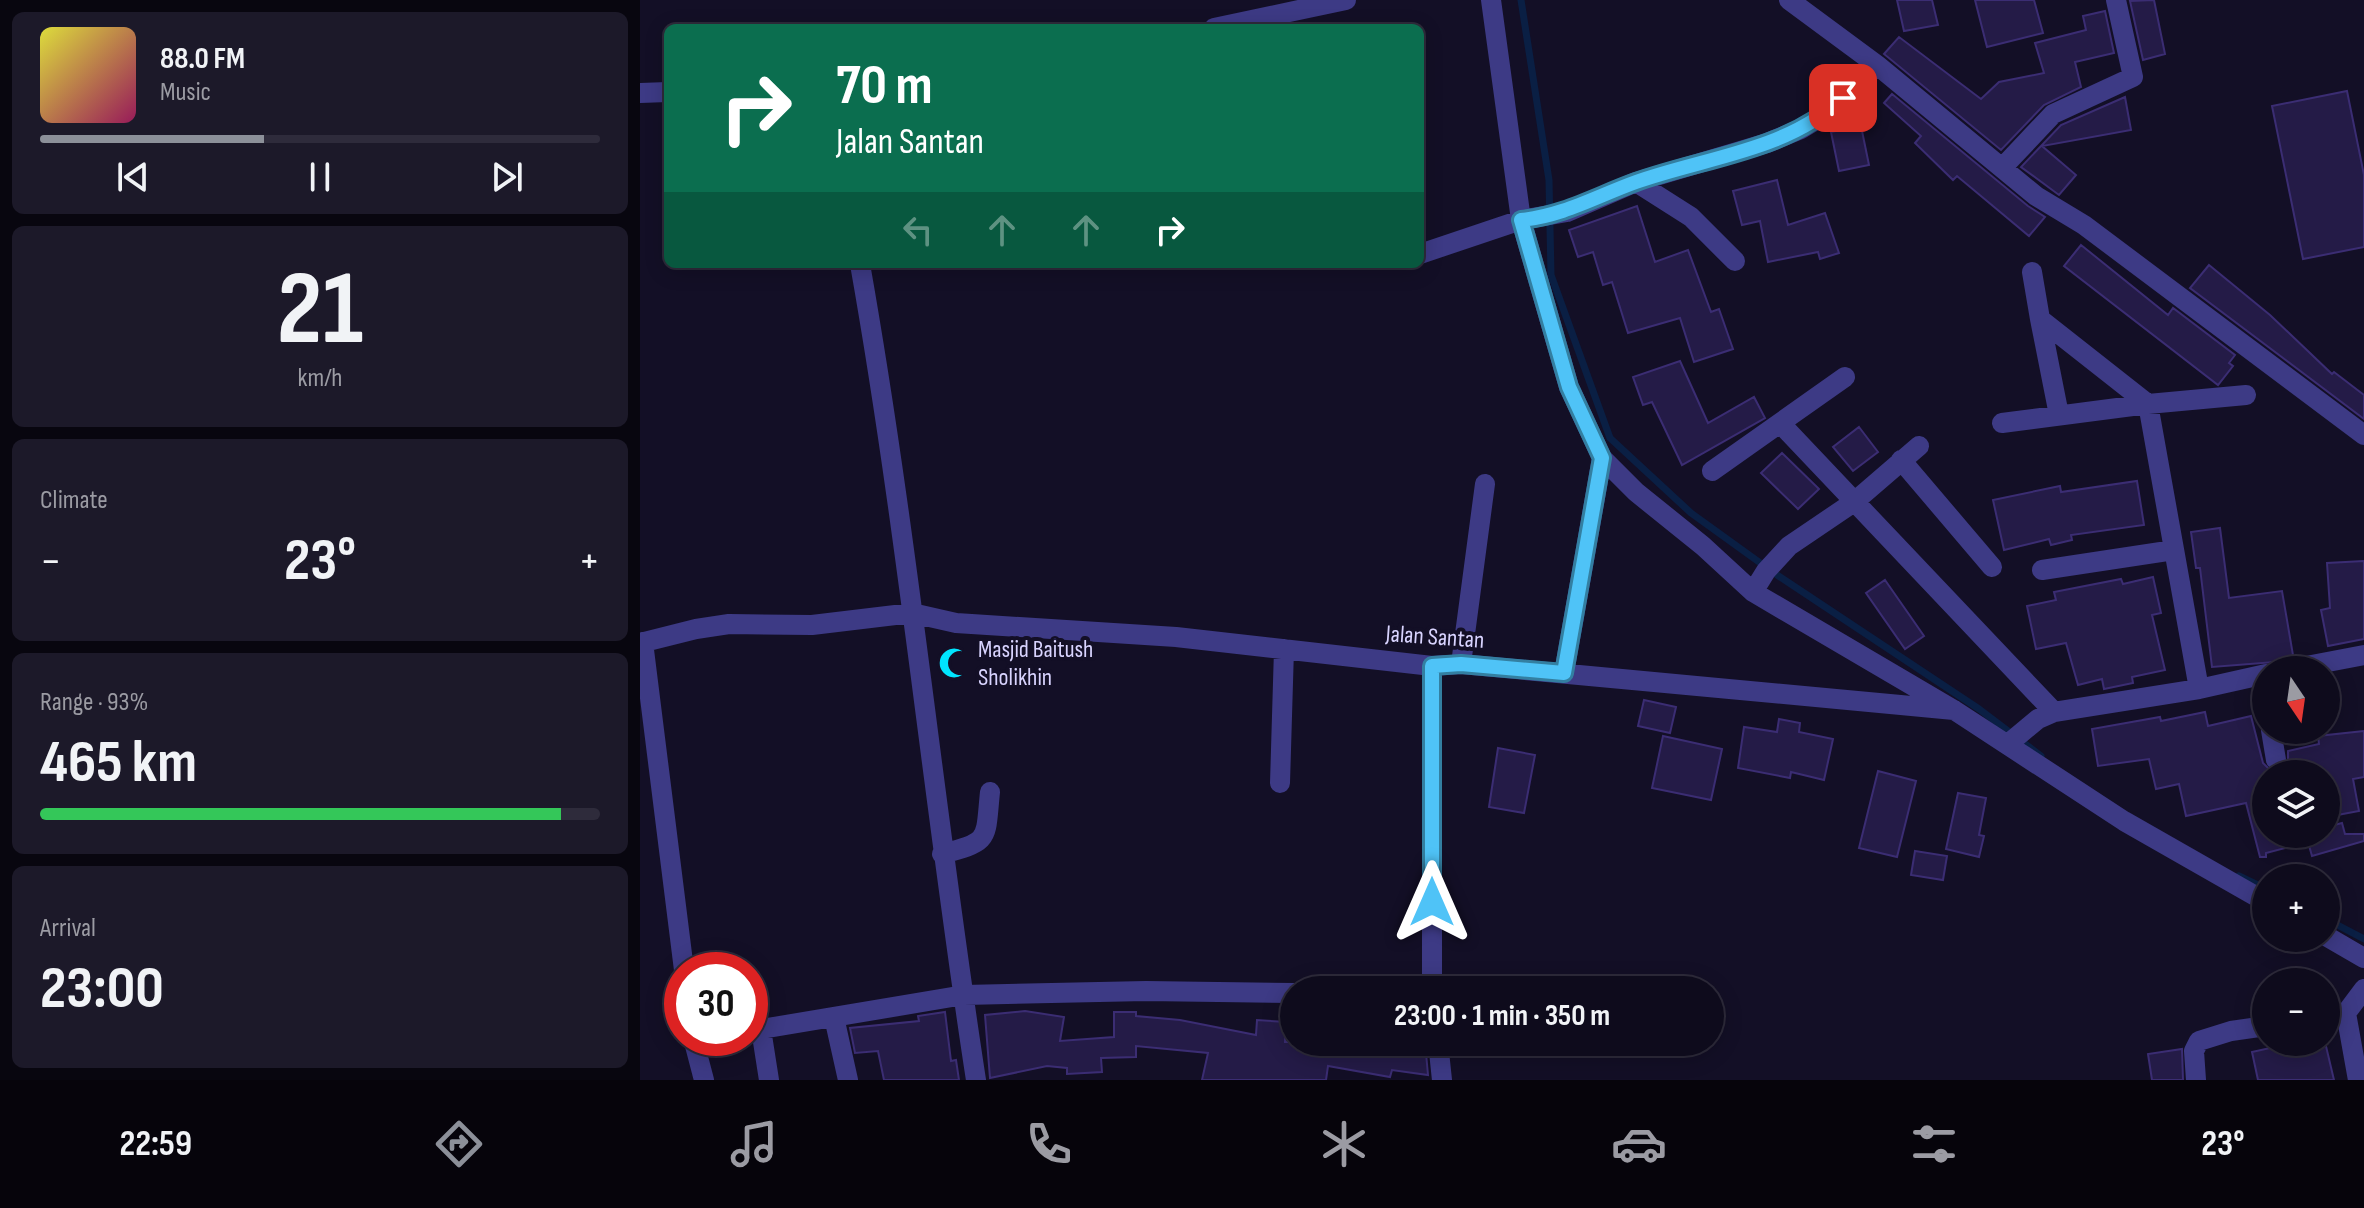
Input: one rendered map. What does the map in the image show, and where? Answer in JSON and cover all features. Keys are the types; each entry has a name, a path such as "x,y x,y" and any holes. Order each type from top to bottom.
{"street":[{"path":"1233,24 1346,0"},
{"path":"1491,0 1529,219 1569,387 1602,458 1636,492 1703,546 1753,592 2011,741 2124,821 2252,894"},
{"path":"1789,0 1877,65 2036,196 2084,225 2364,435"},
{"path":"2002,168 2053,114 2133,77 2116,0"},
{"path":"1424,253 1529,219 1567,212 1636,182 1767,143 1801,129 1826,114 1877,65"},
{"path":"640,93 664,92"},
{"path":"1636,182 1691,217 1735,261"},
{"path":"861,268 976,1080"},
{"path":"2032,272 2059,415"},
{"path":"2040,319 2148,404 2199,689"},
{"path":"1712,471 1845,377"},
{"path":"2002,423 2246,395"},
{"path":"1780,423 2046,716"},
{"path":"1753,592 1766,571 1789,546 1854,502 1919,446"},
{"path":"1564,673 1602,458"},
{"path":"1901,460 1992,567"},
{"path":"1461,664 1485,484"},
{"path":"2042,570 2174,550"},
{"name":"Jalan Santan","path":"642,642 729,624 812,625 912,613 956,623 1176,637 1432,666 1461,664 1954,710"},
{"path":"642,642 682,952"},
{"path":"1280,783 1284,649"},
{"path":"2340,661 2364,655"},
{"path":"1432,666 1432,976"},
{"path":"2011,741 2046,716 2252,677"},
{"path":"2273,744 2276,760"},
{"path":"942,854 982,841 986,834 990,792"},
{"path":"2340,944 2364,958"},
{"path":"2340,1011 2364,989"},
{"path":"768,1028 964,995 1146,991 1280,993"},
{"path":"834,1017 848,1080"},
{"path":"2340,1027 2358,1080"},
{"path":"2196,1080 2194,1051 2199,1041 2252,1028"},
{"path":"700,1056 704,1080"},
{"path":"763,1056 769,1080"},
{"path":"1439,1056 1442,1080"}],"building":[{"path":"1897,0 1932,0 1938,25 1904,31"},
{"path":"1975,0 2034,0 2043,33 1987,47"},
{"path":"2154,0 2165,54 2143,60 2130,1"},
{"path":"2105,11 2114,53 2075,62 2081,87 2044,105 2001,150 1884,54 1899,37 1981,99 1999,82 2044,73 2035,43 2086,30 2083,16"},
{"path":"2347,91 2364,175 2364,247 2303,259 2272,106"},
{"path":"1892,94 2045,217 2029,236 1957,176 1953,180 1915,143 1921,136 1884,103"},
{"path":"2125,97 2131,130 2042,146 2076,175 2059,195 2021,167 2061,125"},
{"path":"1861,126 1869,165 1839,171 1831,132"},
{"path":"1777,180 1788,225 1825,213 1839,253 1820,259 1818,252 1768,262 1760,221 1742,225 1733,191"},
{"path":"1637,206 1655,262 1688,250 1711,312 1719,309 1733,349 1694,362 1680,318 1628,333 1612,282 1603,285 1593,252 1578,257 1569,230"},
{"path":"2081,245 2168,315 2173,308 2235,355 2229,363 2233,366 2218,385 2064,266"},
{"path":"2209,265 2270,315 2332,374 2334,372 2364,395 2364,419 2190,288"},
{"path":"1680,361 1708,423 1754,397 1765,418 1682,465 1652,402 1643,405 1633,377"},
{"path":"1859,427 1878,452 1853,471 1833,447"},
{"path":"1782,453 1819,489 1798,509 1761,473"},
{"path":"2137,481 2144,525 2071,535 2072,540 2051,545 2049,539 2004,550 1993,500 2060,486 2061,492"},
{"path":"2220,528 2229,598 2282,591 2293,655 2252,656 2252,664 2212,667 2200,568 2196,568 2191,532"},
{"path":"2364,561 2364,639 2328,646 2321,610 2330,608 2327,563"},
{"path":"2153,577 2161,613 2152,615 2165,670 2132,677 2133,683 2104,689 2102,679 2078,685 2066,643 2036,649 2027,606 2056,600 2054,592 2121,579 2123,584"},
{"path":"1885,580 1924,636 1905,649 1866,593"},
{"path":"1644,700 1676,707 1670,733 1638,726"},
{"path":"2205,712 2208,726 2251,716 2252,744 2258,744 2262,760 2252,760 2252,826 2246,803 2186,816 2179,784 2156,789 2149,759 2098,766 2092,729 2160,717 2161,721"},
{"path":"1779,719 1800,723 1799,732 1833,739 1824,780 1791,772 1790,778 1738,768 1744,727 1777,732"},
{"path":"2364,731 2364,777 2353,779 2359,811 2340,815 2340,760 2288,760 2288,751 2319,744 2340,744 2340,734"},
{"path":"1663,736 1722,749 1711,800 1652,788"},
{"path":"1498,748 1535,755 1524,813 1489,807"},
{"path":"1878,771 1916,781 1897,857 1859,848"},
{"path":"1958,793 1986,798 1979,835 1984,836 1979,857 1946,849"},
{"path":"2340,824 2345,834 2364,834 2364,841 2340,848"},
{"path":"2258,848 2285,848 2266,853 2266,857 2260,857"},
{"path":"2310,848 2340,848 2312,856"},
{"path":"1915,851 1947,856 1943,880 1911,875"},
{"path":"1025,1011 1064,1017 1060,1041 1114,1037 1114,1012 1136,1012 1136,1016 1180,1020 1256,1035 1257,1020 1280,1022 1280,1056 1426,1056 1428,1075 1392,1070 1390,1077 1328,1066 1326,1080 1202,1080 1208,1053 1136,1046 1136,1057 1101,1058 1102,1072 1067,1074 1067,1068 1047,1066 990,1078 985,1015"},
{"path":"945,1012 951,1061 956,1060 959,1080 884,1080 878,1051 855,1053 850,1028 919,1021 918,1016"},
{"path":"2182,1049 2183,1080 2152,1080 2148,1054"},
{"path":"2253,1056 2328,1056 2334,1080 2258,1080"}],"waterway":[{"path":"1521,0 1549,180 1551,275 1610,438 1691,513 1777,575 1979,709 2041,756"},
{"path":"2239,876 2252,882"},
{"path":"2340,926 2364,939"}],"place":[{"name":"Masjid Baitush Sholikhin","path":"954,663"}],"route":[{"path":"1432,902 1432,666 1461,664 1564,673 1602,458 1569,387 1521,220 1567,212 1636,182 1767,143 1801,129 1826,114 1843,98"}]}
